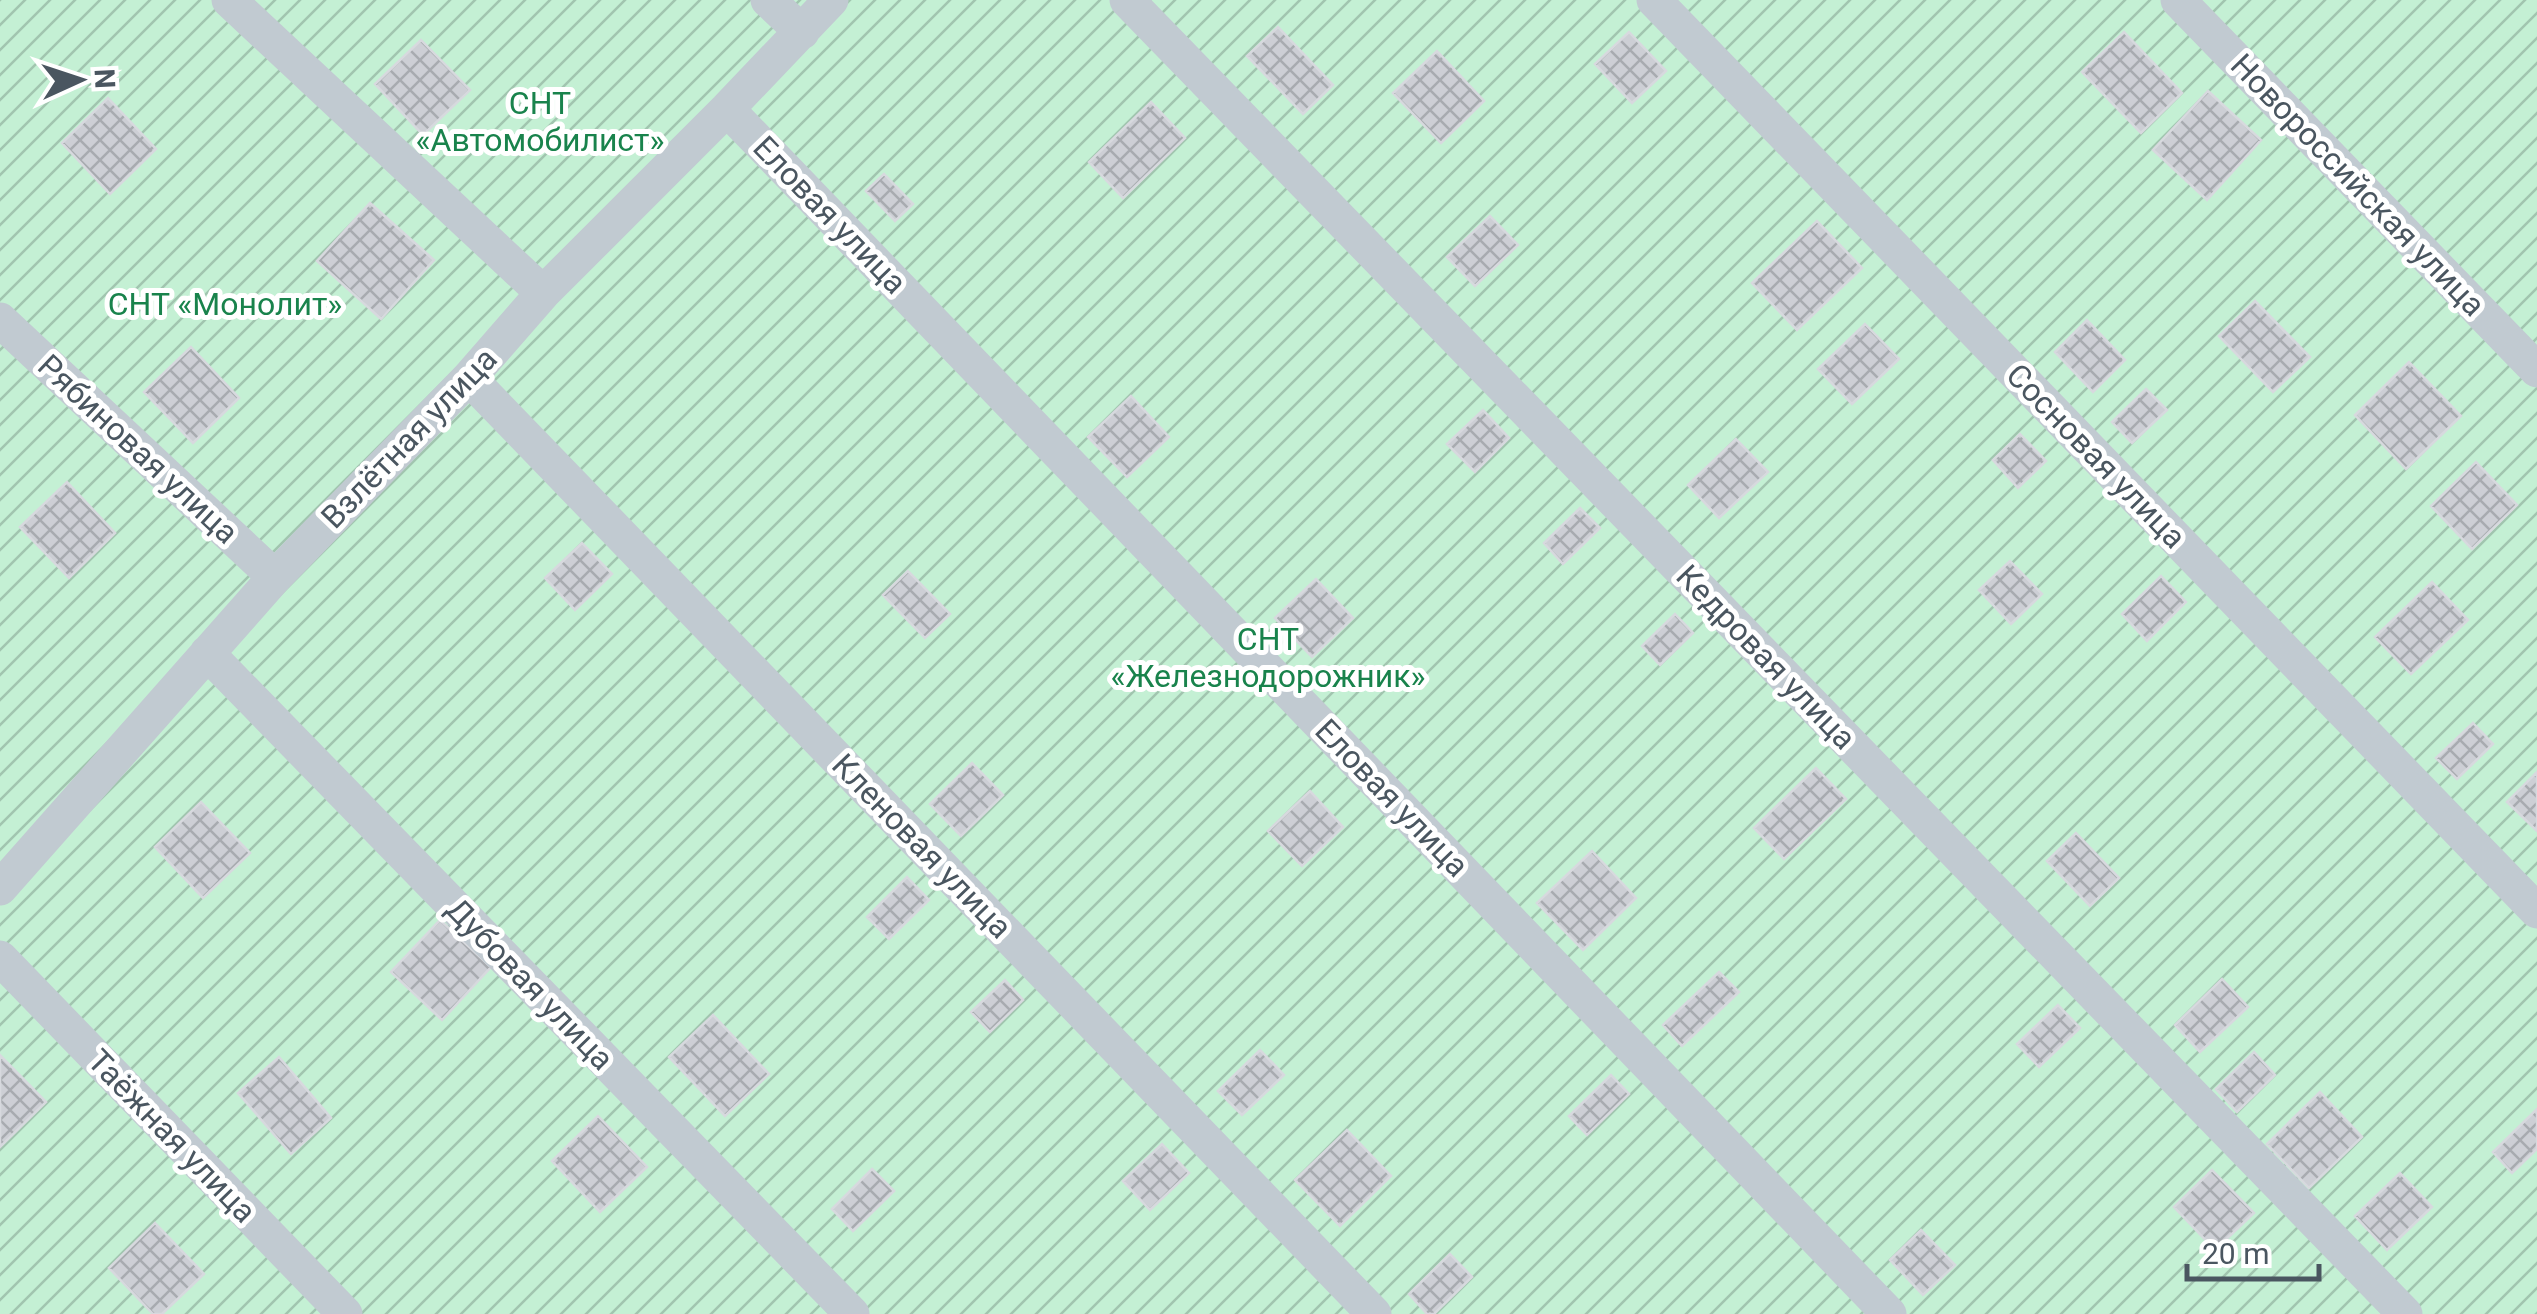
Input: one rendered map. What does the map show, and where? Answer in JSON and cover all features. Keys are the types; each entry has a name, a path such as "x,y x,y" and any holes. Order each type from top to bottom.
{"street":[{"path":"229,0 543,293"},
{"path":"768,0 802,32"},
{"name":"Взлётная улица","path":"6,869 275,577 470,378 543,293 831,0"},
{"name":"Кедровая улица","path":"1128,0 2405,1314"},
{"name":"Сосновая улица","path":"1654,0 2537,911"},
{"name":"Новороссийская улица","path":"2178,0 2537,370"},
{"name":"Еловая улица","path":"728,109 1890,1314"},
{"name":"Рябиновая улица","path":"0,320 275,577"},
{"name":"Кленовая улица","path":"470,378 1374,1314"},
{"name":"Дубовая улица","path":"207,653 852,1314"},
{"name":"Таёжная улица","path":"0,958 345,1314"}],"green space":[{"name":"СНТ «Железнодорожник»","path":"0,0 2537,0 2537,1314 0,1314"}],"building":[{"path":"1278,27 1333,85 1303,114 1247,56"},
{"path":"1629,32 1666,71 1632,103 1595,64"},
{"path":"2124,32 2182,93 2141,133 2082,72"},
{"path":"421,40 470,90 423,135 375,84"},
{"path":"1437,51 1484,101 1441,143 1393,93"},
{"path":"2208,91 2261,140 2207,200 2153,150"},
{"path":"108,98 156,149 110,194 62,143"},
{"path":"1151,102 1185,138 1123,198 1089,162"},
{"path":"884,174 913,204 895,221 866,191"},
{"path":"370,203 434,260 381,319 317,261"},
{"path":"1490,216 1518,245 1475,286 1447,257"},
{"path":"1817,221 1862,268 1797,330 1752,283"},
{"path":"2255,301 2310,357 2273,392 2219,336"},
{"path":"2087,320 2125,360 2093,392 2055,352"},
{"path":"1865,324 1899,359 1852,404 1818,369"},
{"path":"191,347 239,398 193,443 144,392"},
{"path":"2409,362 2461,416 2406,469 2355,415"},
{"path":"2146,389 2167,410 2132,443 2112,422"},
{"path":"1131,396 1169,437 1127,477 1088,437"},
{"path":"1483,410 1509,438 1475,472 1447,444"},
{"path":"2020,434 2046,461 2018,488 1993,460"},
{"path":"1736,439 1768,472 1719,518 1688,485"},
{"path":"2476,462 2517,505 2472,549 2431,506"},
{"path":"67,482 115,533 69,578 20,527"},
{"path":"1580,508 1600,528 1563,564 1544,543"},
{"path":"582,543 612,574 575,610 545,578"},
{"path":"2010,561 2042,594 2011,624 1979,590"},
{"path":"908,571 950,614 925,638 883,595"},
{"path":"2161,576 2186,602 2147,641 2122,614"},
{"path":"1316,579 1353,618 1312,657 1275,618"},
{"path":"2432,582 2468,620 2411,674 2375,637"},
{"path":"1675,614 1693,633 1660,665 1642,646"},
{"path":"2473,723 2493,744 2457,779 2436,758"},
{"path":"972,763 1003,795 961,836 930,804"},
{"path":"1816,768 1846,799 1784,859 1754,828"},
{"path":"2537,772 2537,831 2507,802"},
{"path":"1310,791 1343,827 1302,866 1268,831"},
{"path":"201,802 250,853 203,898 155,847"},
{"path":"2076,833 2119,878 2090,906 2047,861"},
{"path":"1592,851 1636,898 1583,950 1537,903"},
{"path":"907,877 929,900 889,939 867,917"},
{"path":"440,920 491,967 442,1020 391,972"},
{"path":"1719,972 1739,992 1682,1046 1663,1025"},
{"path":"2222,979 2248,1007 2200,1052 2175,1025"},
{"path":"1005,980 1023,1000 990,1032 971,1012"},
{"path":"2058,1005 2080,1028 2039,1067 2017,1044"},
{"path":"713,1015 769,1074 725,1116 669,1057"},
{"path":"1260,1050 1284,1075 1242,1115 1218,1091"},
{"path":"2254,1052 2275,1075 2237,1112 2216,1089"},
{"path":"0,1055 46,1102 0,1147"},
{"path":"279,1057 331,1118 291,1154 238,1093"},
{"path":"1611,1075 1629,1094 1587,1135 1569,1116"},
{"path":"2320,1092 2362,1137 2309,1188 2267,1144"},
{"path":"2537,1109 2537,1149 2512,1173 2493,1152"},
{"path":"598,1116 647,1167 600,1212 552,1161"},
{"path":"1347,1130 1391,1176 1340,1226 1295,1180"},
{"path":"1162,1144 1189,1173 1150,1210 1123,1181"},
{"path":"872,1169 894,1191 853,1231 832,1209"},
{"path":"2212,1170 2254,1213 2215,1250 2174,1207"},
{"path":"2400,1173 2432,1207 2387,1250 2355,1216"},
{"path":"155,1223 204,1274 162,1314 153,1314 109,1268"},
{"path":"1921,1230 1955,1265 1923,1295 1890,1260"},
{"path":"1450,1254 1472,1277 1434,1314 1427,1314 1409,1294"}],"park label":[{"name":"СНТ «Автомобилист»","path":"540,122"},
{"name":"СНТ «Монолит»","path":"225,304"}]}
